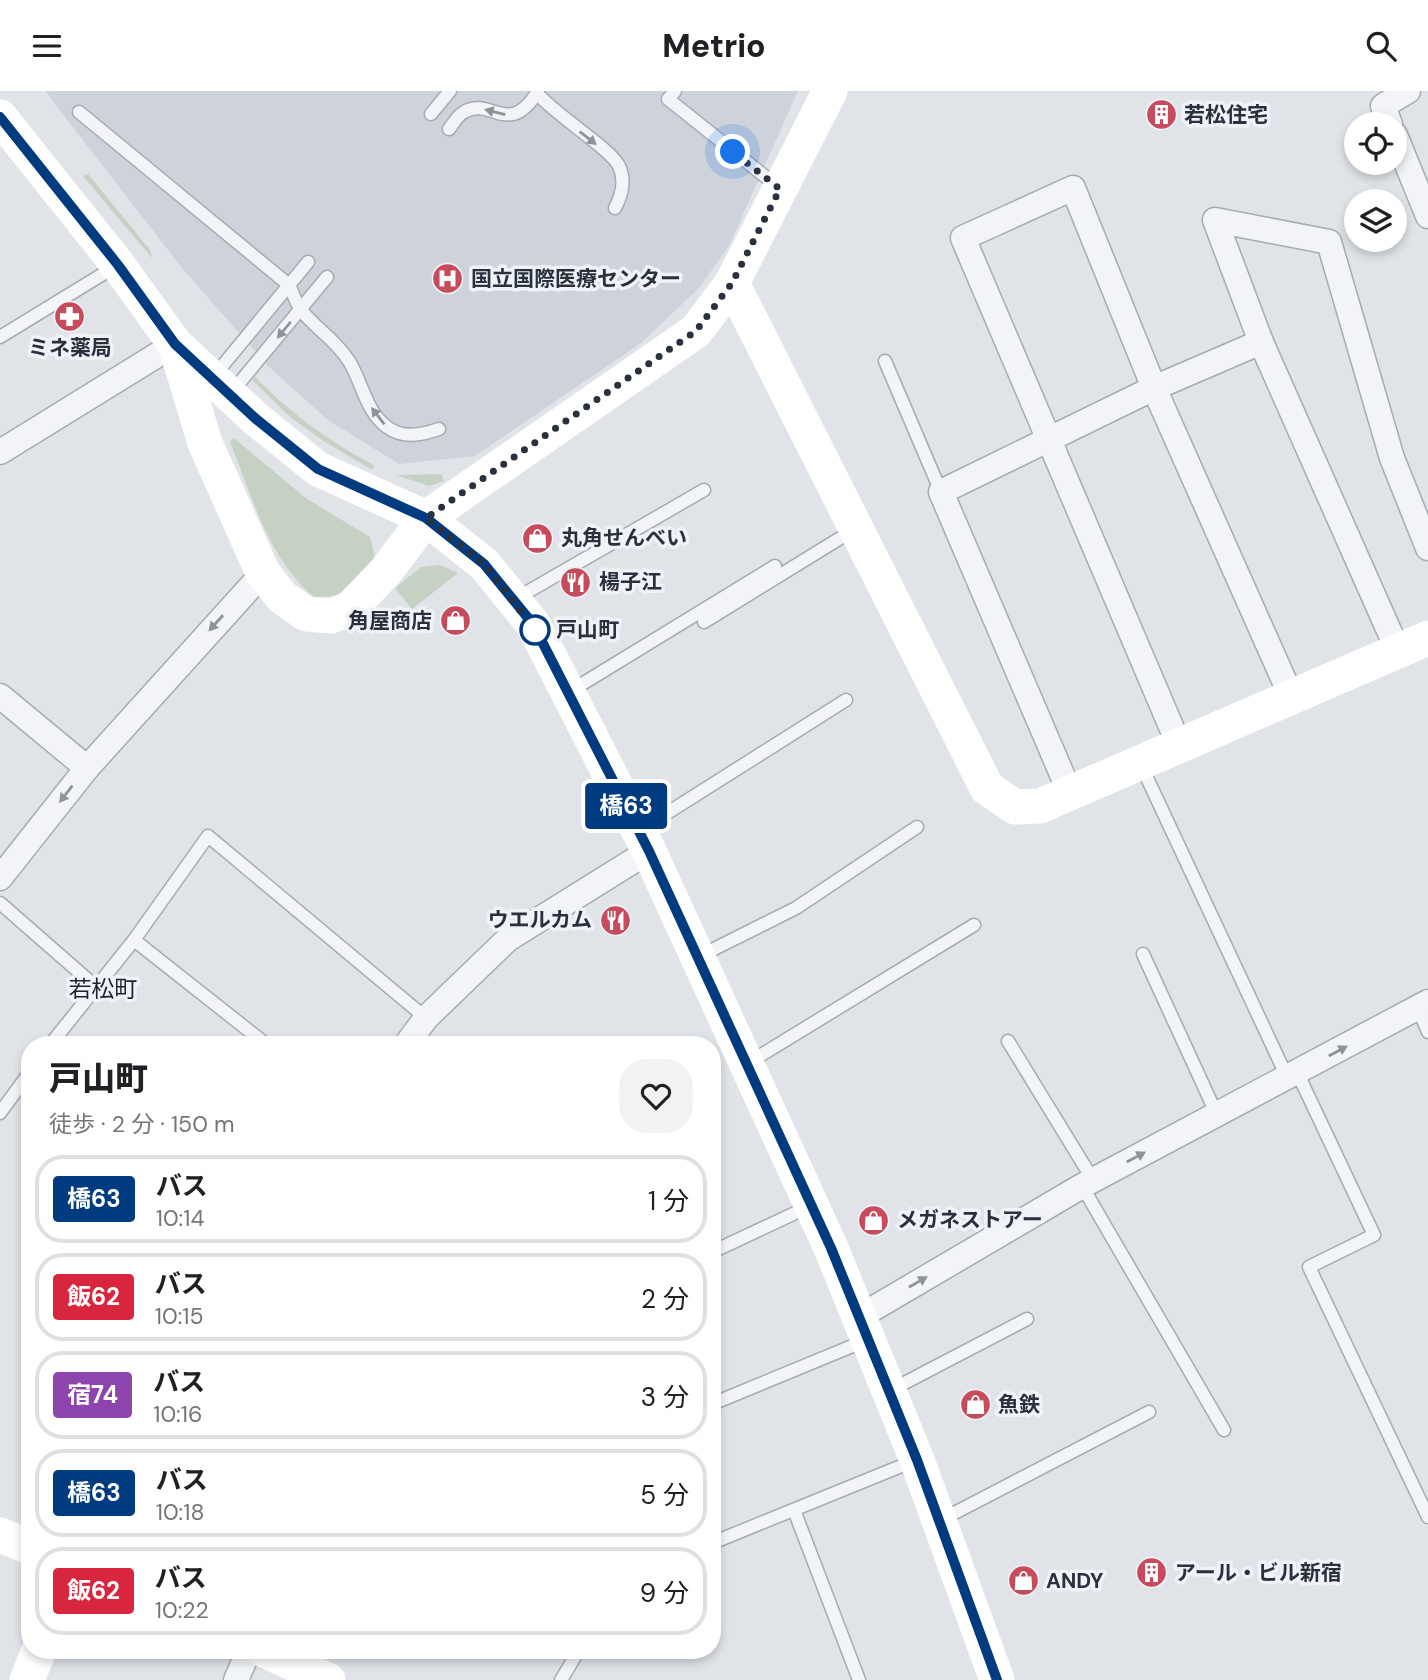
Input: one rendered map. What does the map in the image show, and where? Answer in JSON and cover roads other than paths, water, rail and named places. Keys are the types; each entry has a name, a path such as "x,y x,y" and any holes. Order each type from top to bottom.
{"street":[{"path":"175,344 205,443 262,573 282,597 306,614 331,616 351,608 386,571 426,518 696,331 732,283 830,91"},
{"path":"1385,112 1383,106 1405,92"},
{"path":"2,122 118,265 175,344 221,387 318,469 426,518 484,564 533,624 644,841 812,1205 917,1460 997,1680"},
{"path":"1407,164 1428,216"},
{"path":"1179,745 1046,440 963,238 1073,188 1154,388 1291,696"},
{"path":"732,283 986,787 1015,807 1040,806 1413,644 1261,342 1215,220 1329,242 1392,458 1428,548"},
{"path":"1070,793 941,492 1154,388 1261,342"},
{"path":"0,452 175,344"},
{"path":"0,878 87,768 262,573"},
{"path":"0,696 87,768"},
{"path":"413,1036 426,1018 508,939 644,841"},
{"path":"863,1328 1087,1183 1423,1005"},
{"path":"0,1535 21,1544"},
{"path":"27,1680 35,1659"},
{"path":"236,1680 245,1659"},
{"path":"283,1659 328,1680"}],"lane":[{"path":"431,114 450,91"},
{"path":"449,129 463,112 474,109 510,116 526,108 538,92 550,109 619,165 623,182 622,197 615,208"},
{"path":"671,95 780,189"},
{"path":"79,112 289,285 300,309 335,340 351,364 373,411 387,427 404,434 420,435 439,429"},
{"path":"221,387 289,285 308,262"},
{"path":"0,337 118,265"},
{"path":"221,387 300,309 327,277"},
{"path":"885,361 941,492"},
{"path":"513,600 704,490"},
{"path":"704,622 855,529"},
{"path":"568,693 775,566"},
{"path":"644,841 846,700"},
{"path":"1140,762 1292,1075 1374,1235 1309,1267 1428,1517"},
{"path":"697,958 796,908 917,827"},
{"path":"57,1036 134,940 208,836 426,1018"},
{"path":"0,903 95,986"},
{"path":"747,1064 974,925"},
{"path":"134,940 256,1036"},
{"path":"1143,954 1217,1115"},
{"path":"1423,1005 1428,1032"},
{"path":"1008,1041 1224,1430"},
{"path":"0,1113 21,1084"},
{"path":"721,1248 812,1205"},
{"path":"889,1391 1027,1319"},
{"path":"721,1399 863,1328"},
{"path":"939,1522 1149,1412"},
{"path":"721,1537 917,1460"},
{"path":"794,1510 859,1680"},
{"path":"561,1680 574,1659"}],"place":[{"name":"若松住宅","path":"1161,115"},
{"name":"国立国際医療センター","path":"448,279"},
{"name":"ミネ薬局","path":"70,316"},
{"name":"丸角せんべい","path":"538,538"},
{"name":"楊子江","path":"576,582"},
{"name":"角屋商店","path":"455,621"},
{"name":"戸山町","path":"535,630"},
{"name":"ウエルカム","path":"615,920"},
{"name":"メガネストアー","path":"874,1220"},
{"name":"魚鉄","path":"975,1405"},
{"name":"アール・ビル新宿","path":"1152,1573"},
{"name":"ANDY","path":"1023,1581"}],"district":[{"name":"若松町","path":"103,989"}]}
